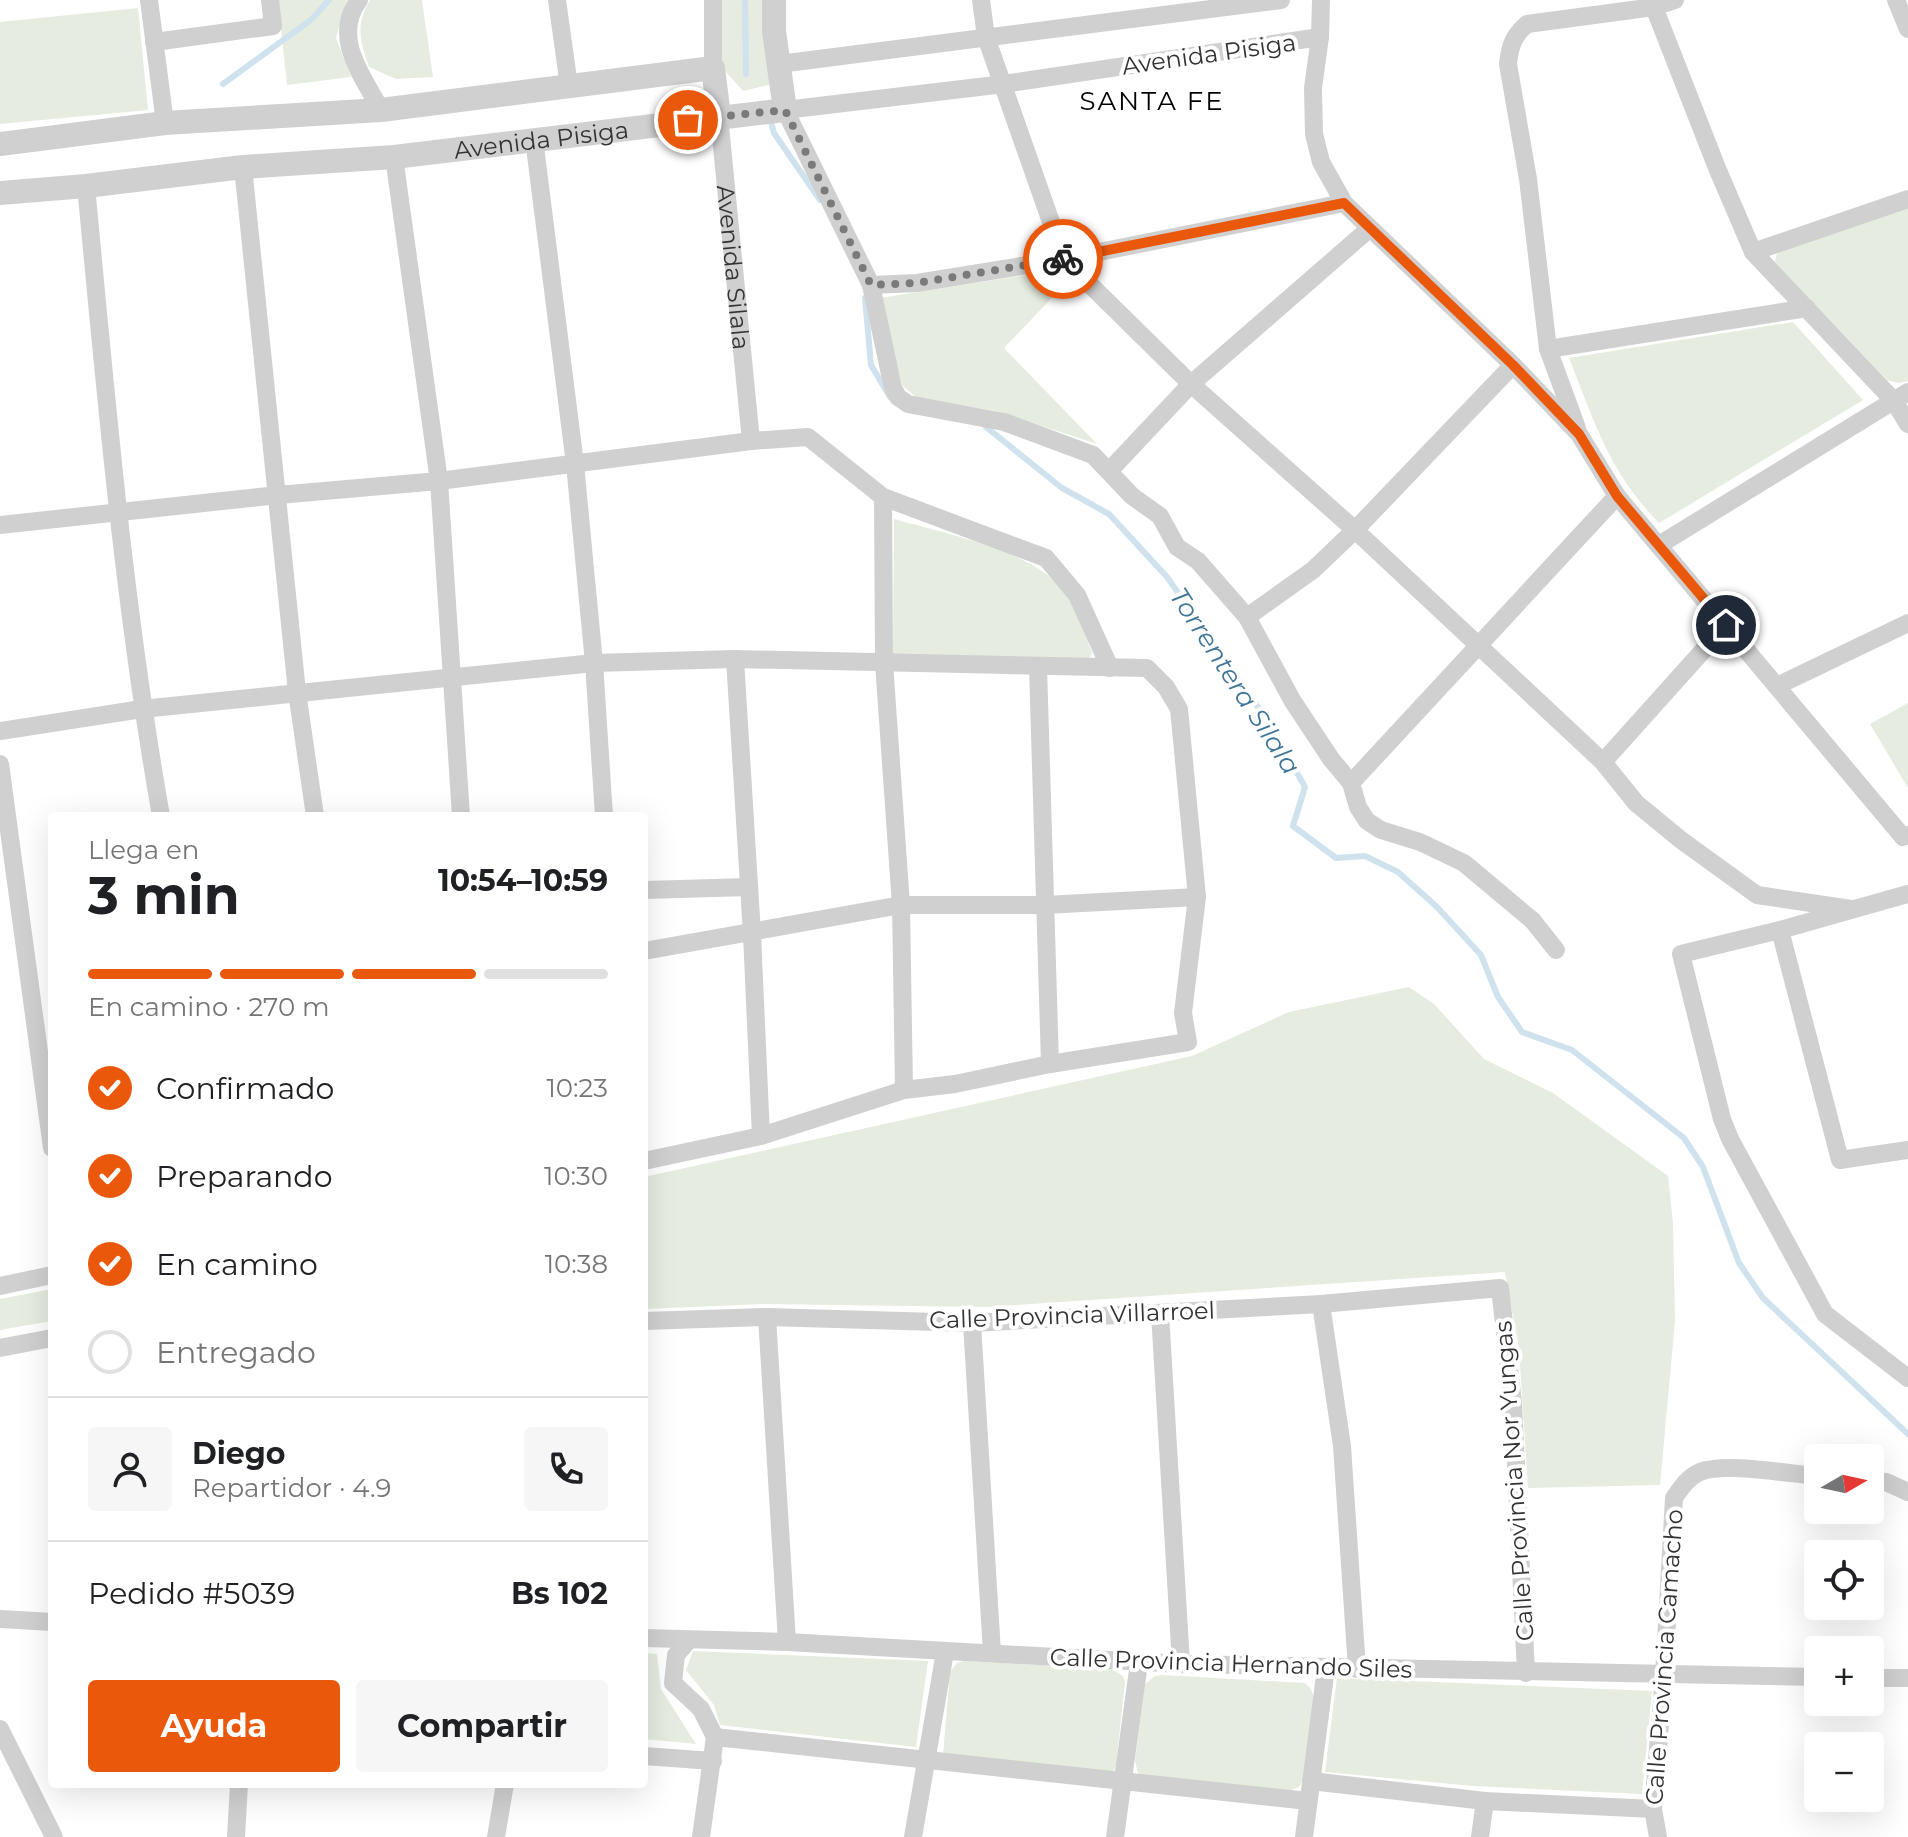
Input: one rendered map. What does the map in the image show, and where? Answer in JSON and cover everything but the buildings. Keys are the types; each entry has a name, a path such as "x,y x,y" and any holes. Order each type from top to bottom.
{"street":[{"path":"149,0 165,123"},
{"path":"154,42 273,26 270,0"},
{"path":"359,0 348,30 350,55 381,110"},
{"path":"557,0 569,86"},
{"name":"Avenida Silala","path":"713,0 713,68 751,441"},
{"path":"774,0 785,110 871,285 893,388 898,397 908,404 1004,422 1093,455 1132,496 1160,516 1177,547 1198,561 1247,617 1292,700 1351,783 1358,807 1367,821 1381,830 1420,842 1464,863 1533,921 1556,950"},
{"path":"981,0 986,37 1064,259 1191,384 1355,530 1603,762 1636,803 1757,895 1851,909"},
{"name":"Avenida Pisiga","path":"779,64 1173,8 1281,0"},
{"path":"1321,0 1313,88 1314,134 1321,162 1344,203 1513,365 1579,434"},
{"path":"1675,0 1654,7 1527,24 1516,33 1510,46 1508,64 1528,179 1548,349 1579,434 1617,496 1905,836"},
{"path":"1896,0 1908,29"},
{"path":"1654,7 1753,252 1901,397 1908,424"},
{"name":"Avenida Pisiga","path":"0,193 243,167 394,157 1004,84 1320,37"},
{"name":"Avenida Pisiga","path":"0,144 165,123 381,110 713,68"},
{"path":"534,139 575,464 594,663 604,812"},
{"path":"394,157 439,481 461,812"},
{"path":"243,167 297,692 314,812"},
{"path":"86,186 117,514 142,709 160,812"},
{"path":"1753,252 1908,199"},
{"path":"871,285 917,283 1064,259 1344,203"},
{"path":"1110,470 1191,384 1369,229"},
{"path":"1548,349 1807,308"},
{"path":"1247,617 1313,570 1513,365"},
{"path":"1659,545 1901,397"},
{"path":"0,525 439,481 751,441 808,437 883,497 1046,558 1077,595 1110,668"},
{"path":"1351,783 1617,496"},
{"path":"883,497 884,663 901,905 904,1090"},
{"path":"1777,686 1908,623"},
{"path":"1603,762 1726,625"},
{"path":"735,659 761,1136"},
{"path":"0,731 142,709 594,663 735,659 1147,668 1166,687 1179,709 1197,897 1183,1013 1188,1042 1050,1064 955,1084 904,1090 761,1136 648,1160"},
{"path":"1038,667 1050,1064"},
{"path":"0,764 48,1118"},
{"path":"648,890 749,887"},
{"path":"1908,894 1681,954 1722,1119 1825,1314 1908,1378"},
{"path":"648,950 901,905 1045,905 1197,897"},
{"path":"1780,930 1840,1160 1908,1150"},
{"path":"0,1286 48,1276"},
{"name":"Calle Provincia Villarroel","path":"648,1321 767,1317 972,1323 1321,1304 1500,1288"},
{"name":"Calle Provincia Nor Yungas","path":"1500,1288 1513,1403 1526,1673"},
{"path":"1321,1304 1342,1446 1357,1669"},
{"path":"1160,1313 1181,1664"},
{"path":"767,1317 787,1642"},
{"path":"972,1323 992,1653"},
{"path":"0,1348 48,1339"},
{"name":"Calle Provincia Camacho","path":"1658,1837 1653,1809 1674,1498 1686,1481 1699,1472 1722,1468 1804,1475"},
{"path":"1884,1482 1908,1492"},
{"path":"0,1619 48,1622"},
{"name":"Calle Provincia Hernando Siles","path":"648,1638 787,1642 1139,1663 1804,1677"},
{"path":"688,1641 676,1655 673,1683 701,1709 715,1737 701,1837"},
{"path":"913,1837 945,1652"},
{"path":"1115,1837 1139,1663"},
{"path":"1304,1837 1326,1668"},
{"path":"1884,1678 1908,1678"},
{"path":"1,1737 54,1837"},
{"path":"715,1737 1308,1801"},
{"path":"648,1756 713,1761"},
{"path":"1311,1781 1485,1801 1653,1809"},
{"path":"236,1837 239,1788"},
{"path":"496,1837 504,1788"},
{"path":"1480,1837 1485,1801"}],"shaded area":[{"path":"278,0 347,0 336,38 351,77 287,85"},
{"path":"370,0 422,0 433,77 396,79 369,67 360,33 362,17"},
{"path":"721,0 764,0 773,84 743,91 726,72 720,56"},
{"path":"138,8 148,110 0,124 0,22"},
{"path":"1908,206 1908,381 1898,383 1887,380 1775,262 1777,253"},
{"path":"1052,271 1068,281 1004,348 1097,444 996,411 916,397 902,385 880,298"},
{"path":"1793,322 1863,400 1659,523 1615,466 1569,358"},
{"path":"894,519 1013,555 1054,580 1079,616 1092,653 1087,662 893,654"},
{"path":"1908,703 1908,788 1870,724"},
{"path":"1409,987 1434,1004 1484,1059 1553,1093 1668,1176 1673,1224 1675,1321 1660,1485 1528,1488 1519,1349 1505,1272 986,1307 763,1304 648,1309 648,1176 1192,1056 1289,1012"},
{"path":"48,1290 48,1322 0,1330 0,1299"},
{"path":"693,1651 928,1661 916,1747 720,1725 714,1705 686,1670"},
{"path":"648,1653 657,1654 661,1689 696,1744 648,1739"},
{"path":"957,1663 1112,1669 1123,1676 1125,1682 1113,1772 943,1755 950,1672"},
{"path":"1162,1675 1305,1683 1314,1698 1303,1780 1299,1787 1287,1792 1144,1777 1138,1773 1135,1761 1145,1684"},
{"path":"1337,1678 1652,1691 1642,1794 1473,1786 1325,1772"}],"waterway":[{"path":"223,84 312,19 329,0"},
{"name":"Torrentera Silala","path":"745,0 746,74"},
{"name":"Torrentera Silala","path":"770,118 774,133 820,200"},
{"name":"Torrentera Silala","path":"865,298 871,365 890,397"},
{"name":"Torrentera Silala","path":"986,427 1062,488 1109,514 1167,577 1267,720 1305,787 1293,826 1336,858 1365,856 1398,872 1437,907 1481,955 1498,997 1522,1032 1572,1050 1684,1138 1703,1167 1739,1263 1763,1298 1908,1434"}],"way so far":[{"path":"688,120 785,110 871,285 917,283 1063,259"}],"district":[{"name":"SANTA FE","path":"1152,101"}],"route":[{"path":"1063,259 1344,203 1513,365 1579,434 1617,496 1726,625"}]}
